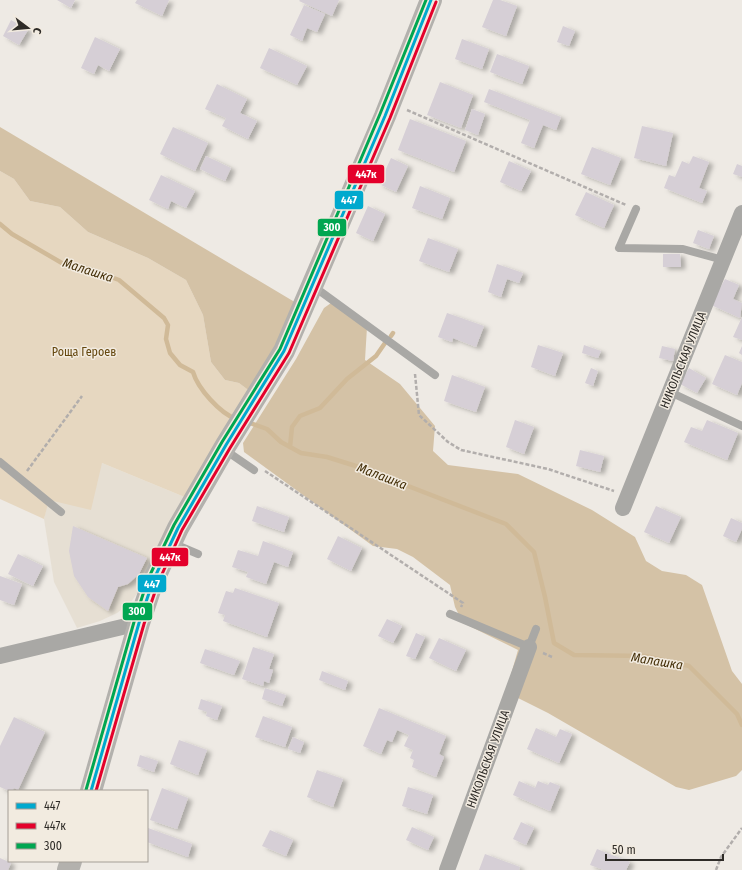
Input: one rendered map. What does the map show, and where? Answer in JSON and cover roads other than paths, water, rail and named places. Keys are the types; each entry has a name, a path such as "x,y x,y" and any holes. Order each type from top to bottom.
{"main road":[{"path":"91,790 139,623 153,581 171,543 225,447 284,351 386,116 431,0"}],"street":[{"name":"НИКОЛЬСКАЯ УЛИЦА","path":"626,502 742,213"},
{"path":"0,656 139,623"},
{"name":"НИКОЛЬСКАЯ УЛИЦА","path":"447,870 529,647"}],"lane":[{"path":"636,209 619,248 683,249 723,260"},
{"path":"312,285 435,375"},
{"path":"670,392 742,426"},
{"path":"225,447 257,469"},
{"path":"0,462 62,512"},
{"path":"171,543 198,554"},
{"path":"453,616 529,647 536,629"}],"waterway":[{"name":"Малашка","path":"0,224 12,234 67,266 87,268 119,280 164,318 168,325 166,339 170,353 180,365 193,372 200,386 210,400 223,412 236,419"},
{"path":"290,447 292,427 300,416 320,408 347,379 376,356 385,343"},
{"name":"Малашка","path":"247,422 267,429 281,442 301,453 327,457 359,467 506,524 534,552 554,643 574,655 645,656 689,666 737,714 742,725"}],"park label":[{"name":"Роща Героев","path":"84,352"}]}
